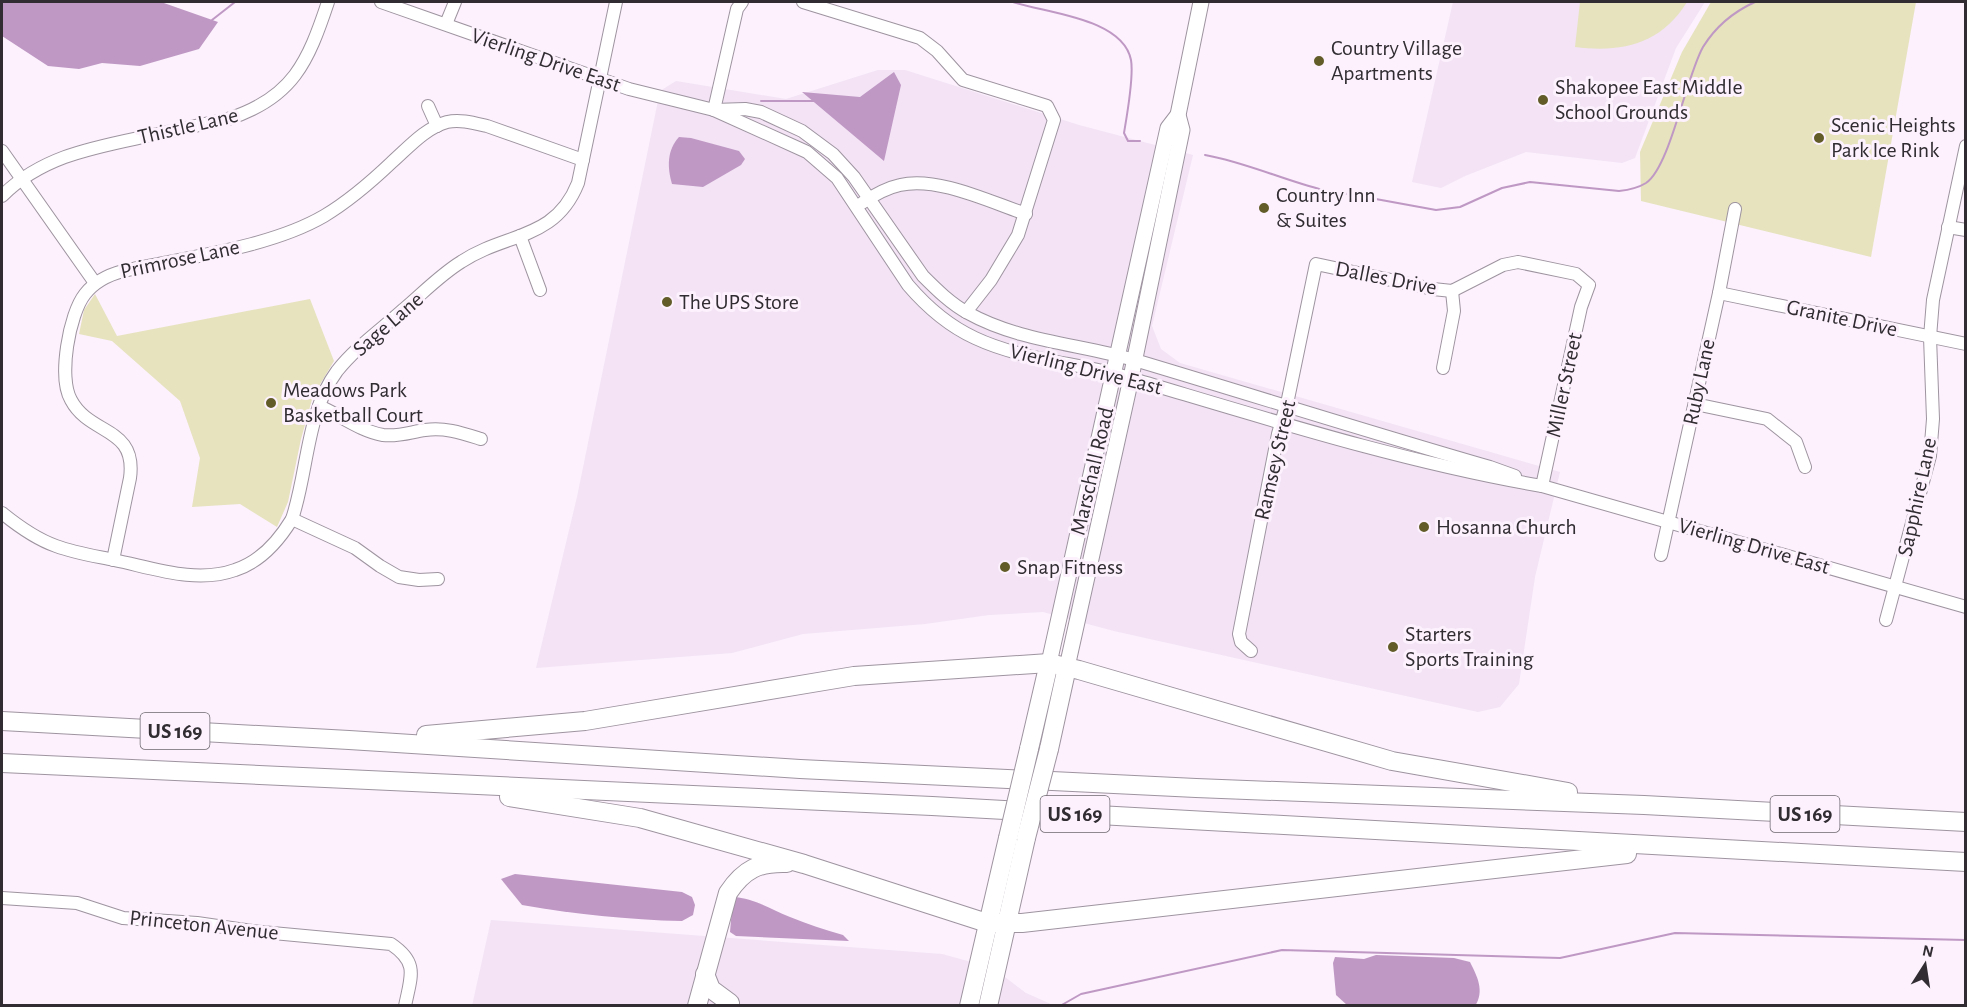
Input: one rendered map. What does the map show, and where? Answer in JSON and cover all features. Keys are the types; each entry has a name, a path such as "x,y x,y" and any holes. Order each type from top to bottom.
{"highway":[{"path":"350,740 455,734 585,721 854,676 1058,665 1392,761 1644,805"},
{"name":"Marschall Road","path":"988,1005 1006,923 1029,748 1058,665"},
{"name":"Marschall Road","path":"969,1005 987,923 1048,749 1058,665"},
{"name":"US 169","path":"2,721 350,740 812,770 1196,788 1644,805 1965,822"},
{"name":"US 169","path":"2,763 932,806 1965,862"},
{"path":"323,777 540,801 640,818 804,864 987,923 1022,923 1608,855 1692,852 1826,856"},
{"path":"697,1005 728,893 737,879 746,871 759,866 773,863 804,864"},
{"path":"705,974 711,990 730,1004"}],"main road":[{"name":"Marschall Road","path":"1058,665 1118,355 1168,128 1178,115 1201,2"},
{"name":"Marschall Road","path":"1058,665 1135,360 1182,130 1178,115"}],"street":[{"name":"Thistle Lane","path":"2,196 40,166 88,148 228,119 264,104 290,82 301,67 318,32 328,2"},
{"name":"Vierling Drive East","path":"381,2 639,92 714,110 807,152 837,178 908,285 922,301 975,338 1012,351 1131,378 1360,445 1478,474 1542,486"},
{"path":"446,24 455,2"},
{"name":"Sage Lane","path":"113,560 178,573 221,574 237,570 264,554 283,534 297,506 319,406 330,382 347,360 447,272 475,254 553,220 564,210 578,183 616,2"},
{"path":"714,110 737,9 742,2"},
{"path":"803,2 920,38 937,51 963,80 1047,106 1054,120 1026,214 1018,234 991,280 966,312"},
{"path":"428,106 437,126"},
{"name":"Vierling Drive East","path":"714,110 745,109 761,112 802,131 832,154 854,177 922,276 966,312 1008,330 1118,355 1490,467 1542,486 1965,607"},
{"name":"Primrose Lane","path":"113,560 130,478 130,454 118,438 77,410 67,392 64,380 65,358 76,312 85,293 95,283 123,271 258,242 304,226 345,202 418,139 437,126 448,122 473,122 583,160"},
{"name":"Sapphire Lane","path":"1886,620 1930,456 1933,419 1930,337 1933,300 1965,146"},
{"path":"2,152 95,283"},
{"path":"856,207 891,187 923,182 947,187 1026,214"},
{"name":"Ruby Lane","path":"1661,555 1735,209"},
{"path":"1948,227 1965,230"},
{"path":"520,236 540,290"},
{"name":"Dalles Drive","path":"1316,264 1452,291 1503,265 1518,262 1575,274 1589,285"},
{"name":"Ramsey Street","path":"1251,651 1241,642 1239,634 1281,423 1316,264"},
{"name":"Miller Street","path":"1542,486 1581,307 1589,285"},
{"path":"1443,368 1454,311 1452,291"},
{"name":"Granite Drive","path":"1719,292 1965,344"},
{"path":"958,328 967,325 1008,330"},
{"path":"1695,404 1767,419 1796,442 1805,467"},
{"path":"319,406 362,428 386,435 438,429 452,430 481,439"},
{"path":"2,513 26,531 56,546 113,560"},
{"path":"292,519 354,548 399,577 419,580 438,579"},
{"name":"Princeton Avenue","path":"2,898 77,903 123,918 197,923 252,931 392,944 406,954 412,969 405,1005"}],"shaded area":[{"path":"2,2 161,2 218,22 199,49 140,66 102,63 79,69 48,66 2,36"},
{"name":"Shakopee East Middle School Grounds","path":"1453,2 1705,2 1676,48 1635,158 1622,163 1526,152 1441,188 1412,182"},
{"path":"1580,2 1687,2 1665,28 1653,36 1624,46 1592,49 1575,47"},
{"path":"1711,2 1916,2 1871,257 1641,201 1640,152 1682,52"},
{"path":"878,70 905,70 1079,125 1193,155 1152,326 1161,349 1180,363 1560,472 1535,577 1519,684 1500,707 1478,712 1114,631 1043,612 989,615 925,624 803,634 732,653 536,668 577,497 660,91 676,81 786,99"},
{"path":"894,72 901,85 884,161 802,92 860,97"},
{"path":"679,137 739,151 745,159 741,165 703,187 672,184 669,159 672,147"},
{"path":"95,294 117,336 310,299 334,361 313,396 301,439 288,502 277,527 240,504 192,507 200,458 180,401 112,341 79,334 84,310"},
{"path":"515,874 682,892 692,897 695,905 693,915 682,921 642,919 582,914 522,905 501,879"},
{"path":"733,897 755,902 803,922 843,935 849,941 736,936 730,932"},
{"path":"491,920 942,954 993,968 1026,993 1053,1005 472,1006"},
{"path":"1376,955 1454,958 1470,962 1479,984 1478,1000 1475,1006 1347,1005 1336,995 1333,963 1335,957 1364,959"}],"waterway":[{"path":"212,20 235,2"},
{"path":"1013,2 1081,19 1099,26 1114,35 1125,46 1131,60 1132,76 1124,133 1128,141 1140,141"},
{"path":"1332,191 1436,210 1460,207 1502,188 1530,182 1619,191 1640,186 1655,174 1663,159 1703,47 1726,20 1755,2"},
{"path":"761,101 815,101"},
{"path":"1205,155 1235,162 1323,190"},
{"path":"1060,1006 1081,994 1282,950 1560,958 1675,933 1966,940"}],"place":[{"name":"Country Village Apartments","path":"1319,61"},
{"name":"Shakopee East Middle School Grounds","path":"1543,100"},
{"name":"Scenic Heights Park Ice Rink","path":"1819,138"},
{"name":"Country Inn & Suites","path":"1264,208"},
{"name":"The UPS Store","path":"667,302"},
{"name":"Meadows Park Basketball Court","path":"271,403"},
{"name":"Hosanna Church","path":"1424,527"},
{"name":"Snap Fitness","path":"1005,567"},
{"name":"Starters Sports Training","path":"1393,647"}]}
